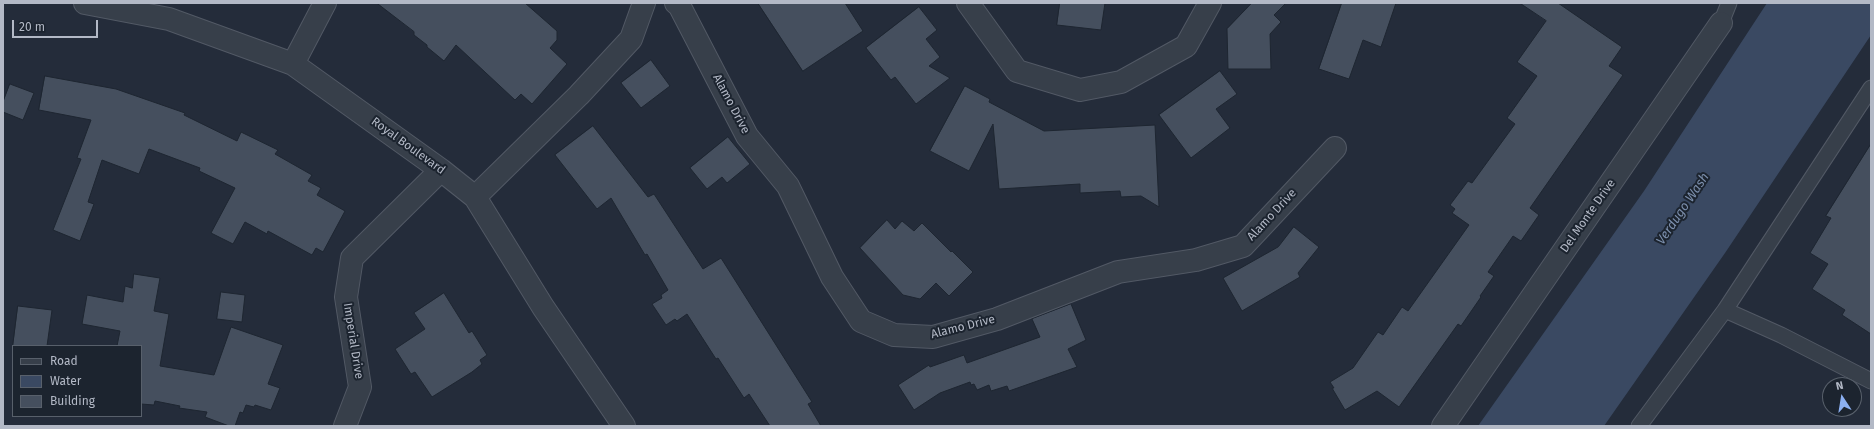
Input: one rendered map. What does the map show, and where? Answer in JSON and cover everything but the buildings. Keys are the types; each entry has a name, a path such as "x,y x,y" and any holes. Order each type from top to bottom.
{"street":[{"name":"Royal Boulevard","path":"86,3 169,19 293,64 441,170 475,197 544,307 624,426"},
{"path":"293,64 325,3"},
{"path":"475,197 579,95 631,39 644,3"},
{"name":"Alamo Drive","path":"676,3 679,5 747,136 788,186 832,277 861,321 894,335 933,337 997,319 1118,272 1196,260 1243,246 1335,148"},
{"path":"968,3 1018,71 1080,90 1121,82 1186,46 1210,3"},
{"name":"Del Monte Drive","path":"1443,426 1722,23"},
{"name":"Imperial Drive","path":"345,426 360,387 346,297 352,258 441,170"}],"lane":[{"name":"Del Monte Drive","path":"1722,23 1729,3"},
{"path":"1639,426 1725,310 1871,88"},
{"path":"1725,310 1780,335 1871,381"}],"water":[{"name":"Verdugo Wash","path":"1767,3 1871,3 1871,35 1725,253 1604,426 1478,426 1644,191"}]}
